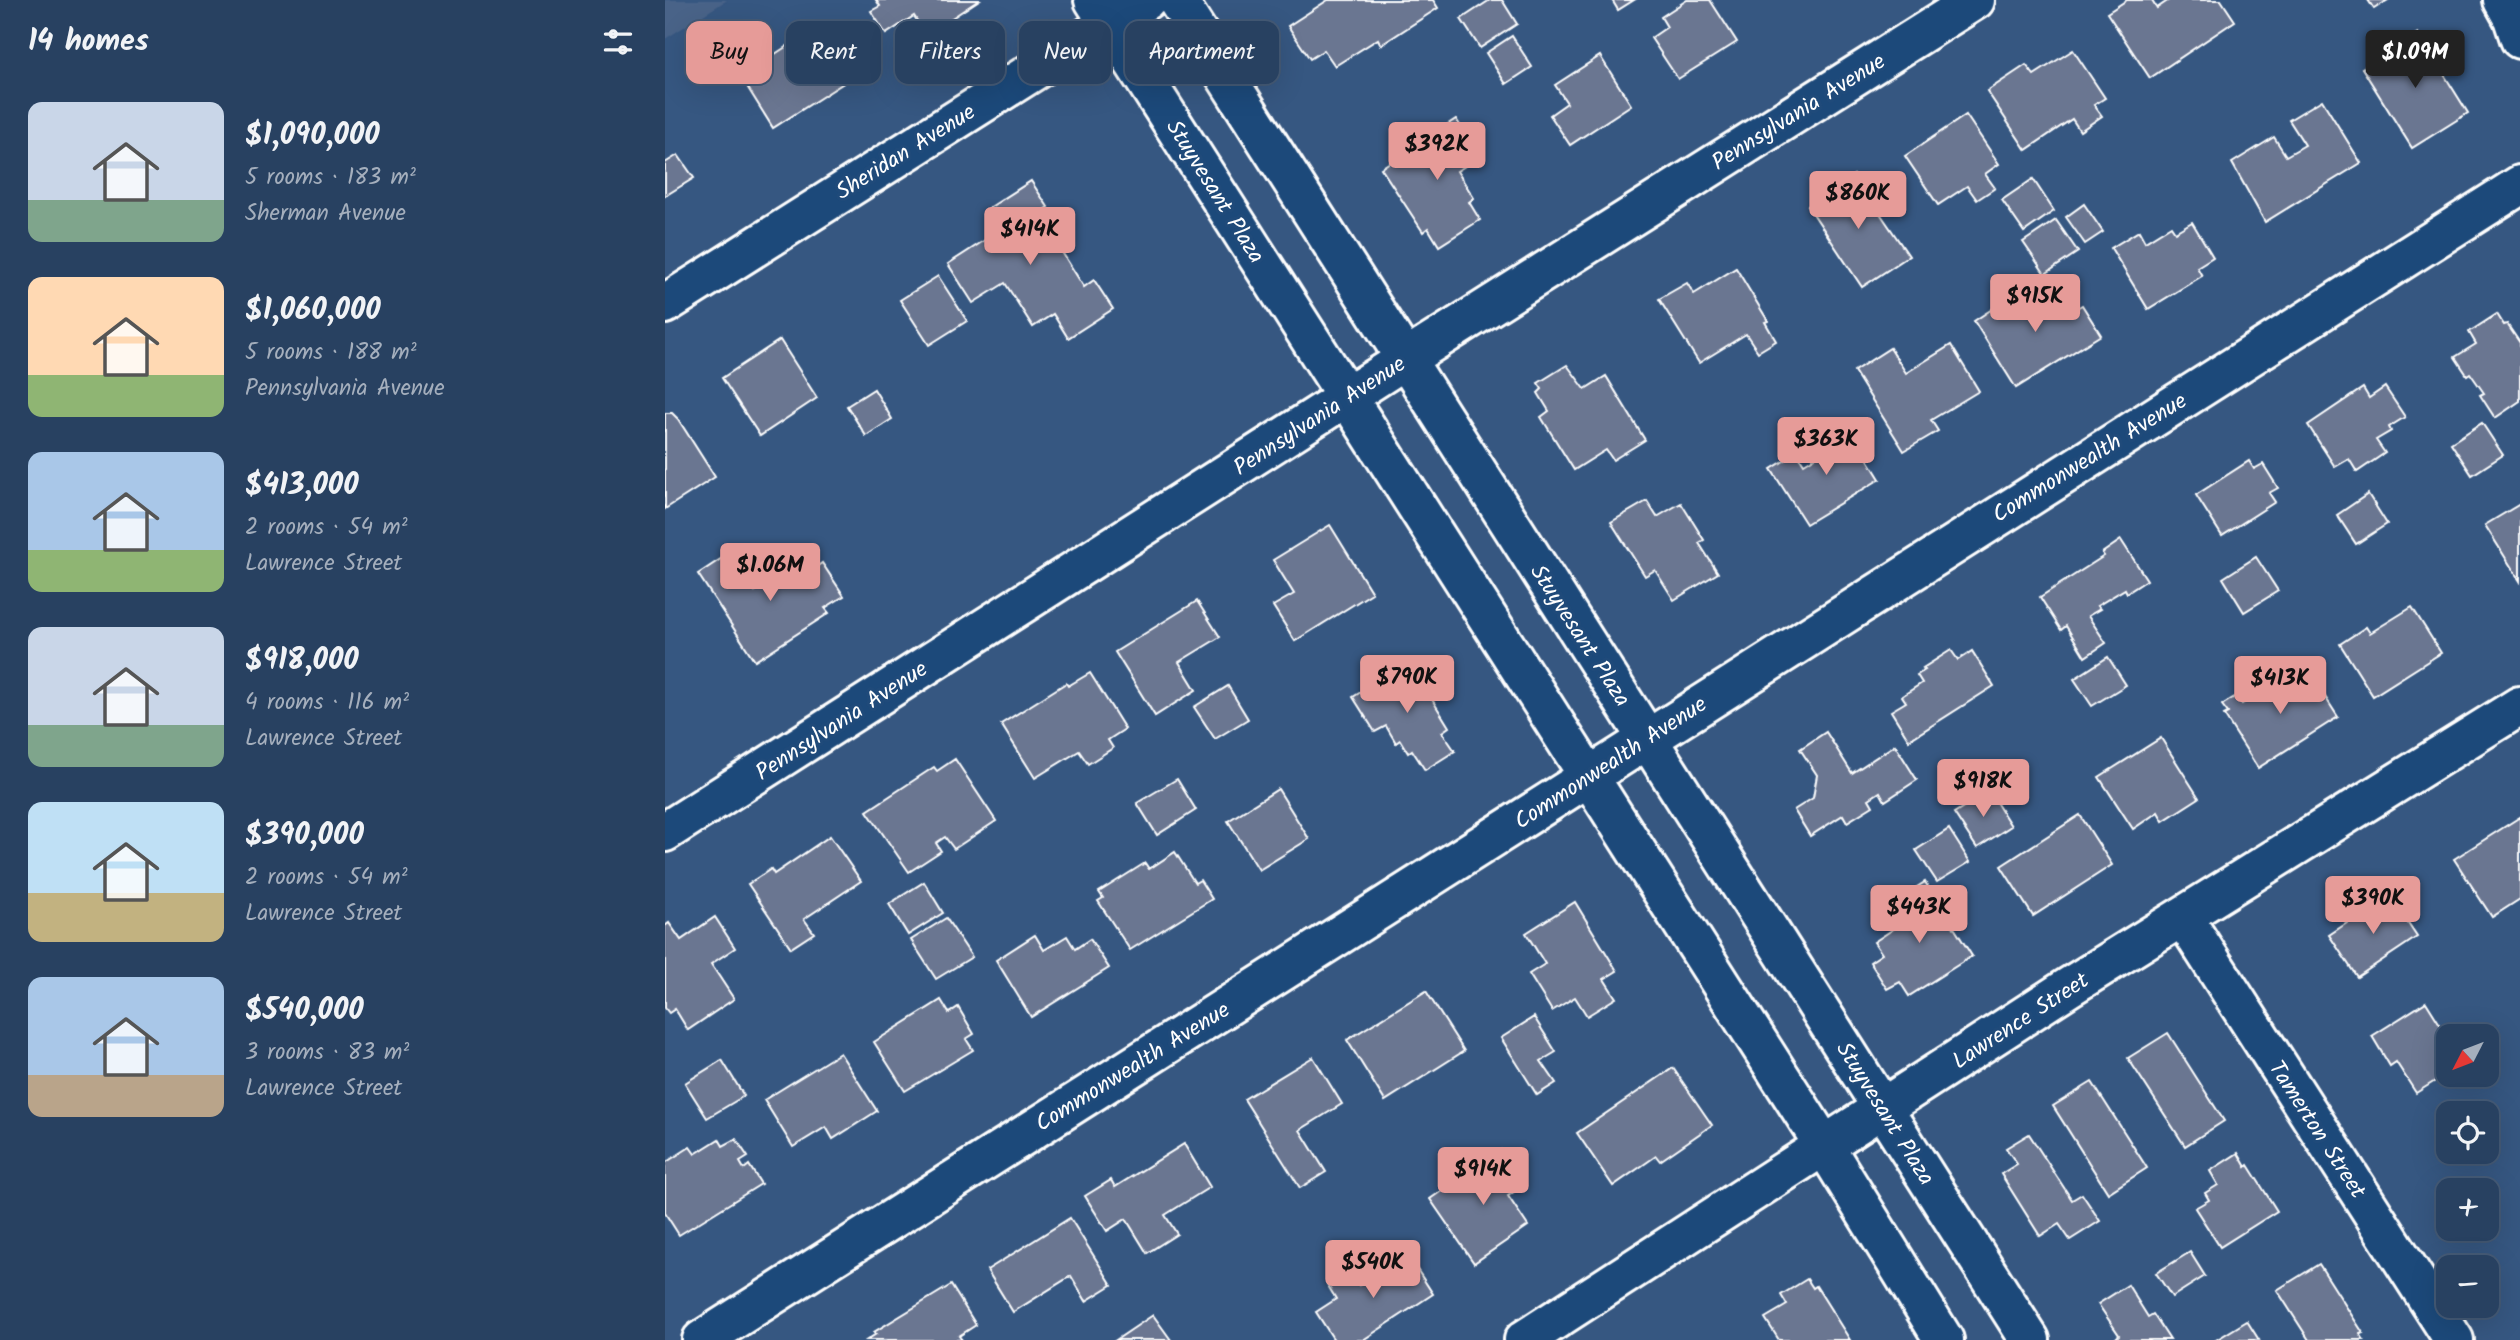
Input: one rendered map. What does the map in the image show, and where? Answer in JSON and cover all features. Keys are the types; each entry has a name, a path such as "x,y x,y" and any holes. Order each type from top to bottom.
{"street":[{"name":"Sheridan Avenue","path":"665,304 1102,11 1146,0"},
{"name":"Stuyvesant Plaza","path":"1177,0 2031,1340"},
{"name":"Pennsylvania Avenue","path":"665,832 1975,0"},
{"path":"2503,0 2514,18 2520,39"},
{"name":"Stuyvesant Plaza","path":"1102,11 1825,1147 1944,1340"},
{"name":"Commonwealth Avenue","path":"702,1340 1646,738 2520,186"},
{"name":"Lawrence Street","path":"1524,1340 2069,987 2520,706"},
{"name":"Tamerton Street","path":"2183,918 2454,1340"}],"shaded area":[{"path":"665,0 727,0 694,21 686,21 686,26 665,39"}],"building":[{"path":"876,0 979,0 947,21 917,21 914,16 906,21 895,21 895,28 886,34 881,21 878,21 871,11 880,6"},
{"path":"1328,0 1433,0 1438,8 1381,45 1378,39 1335,66 1324,50 1310,59 1288,26"},
{"path":"1490,0 1502,0 1517,24 1480,48 1461,19"},
{"path":"1612,0 1634,0 1618,10"},
{"path":"1687,0 1710,0 1737,42 1678,79 1651,38 1667,27 1661,17"},
{"path":"2127,0 2152,0 2157,8 2169,0 2221,0 2235,21 2150,78 2107,13"},
{"path":"2368,0 2388,0 2374,9"},
{"path":"2418,33 2468,113 2412,148 2362,68"},
{"path":"1512,36 1532,67 1506,84 1486,53"},
{"path":"786,47 786,84 842,84 773,128 748,88 754,84 772,84 772,56"},
{"path":"2073,50 2105,98 2094,105 2102,116 2080,131 2072,119 2026,150 1987,91 2026,65 2034,75"},
{"path":"1600,56 1631,105 1570,145 1550,115 1567,103 1555,85"},
{"path":"2322,100 2361,163 2265,222 2232,163 2274,137 2286,156 2305,145 2289,120"},
{"path":"1966,115 1999,164 1985,174 1995,188 1977,200 1967,186 1938,205 1905,156"},
{"path":"1456,119 1480,157 1457,171 1474,198 1469,202 1480,220 1439,246 1428,228 1423,232 1381,168"},
{"path":"678,155 694,178 665,196 665,163"},
{"path":"1854,175 1909,256 1862,287 1808,206"},
{"path":"2033,179 2054,211 2024,232 2002,200"},
{"path":"1031,181 1048,207 1038,214 1084,287 1094,280 1113,309 1068,338 1053,314 1033,327 1005,283 973,303 948,264 1002,229 989,208"},
{"path":"2084,204 2103,232 2085,244 2066,217"},
{"path":"2056,220 2078,252 2045,274 2023,242"},
{"path":"2192,222 2213,257 2197,267 2202,276 2148,309 2111,248 2139,231 2145,242 2171,226 2175,232"},
{"path":"1736,268 1768,321 1765,322 1776,341 1758,352 1746,334 1699,363 1659,299 1687,283 1694,294"},
{"path":"938,276 967,321 929,345 900,300"},
{"path":"2049,286 2066,314 2082,305 2101,335 2016,388 1974,321 2006,300 2011,309"},
{"path":"2497,314 2520,343 2520,401 2495,418 2480,395 2484,393 2455,357 2476,344 2469,332"},
{"path":"780,340 817,398 760,436 722,378"},
{"path":"1951,345 1979,391 1931,420 1938,431 1904,451 1854,371 1890,348 1906,373"},
{"path":"1567,365 1585,389 1606,376 1645,440 1613,460 1606,450 1574,470 1541,417 1549,411 1538,393 1542,389 1538,383"},
{"path":"2385,387 2405,417 2389,427 2391,431 2376,440 2385,453 2357,472 2349,459 2335,467 2308,425 2363,388 2369,398"},
{"path":"874,389 892,419 866,436 847,406"},
{"path":"665,413 672,413 678,419 715,477 665,509"},
{"path":"2482,423 2503,455 2472,475 2451,443"},
{"path":"1850,430 1880,479 1806,524 1771,469 1797,453 1804,464 1835,445 1832,441"},
{"path":"2249,461 2254,469 2263,464 2278,488 2269,493 2275,502 2222,536 2196,495"},
{"path":"2368,494 2387,524 2356,544 2337,515"},
{"path":"1647,501 1657,517 1681,503 1704,540 1699,543 1718,573 1674,600 1655,570 1645,576 1611,522"},
{"path":"2520,504 2520,581 2485,525"},
{"path":"1330,525 1372,593 1295,641 1273,606 1294,594 1273,560"},
{"path":"2121,540 2147,580 2127,593 2125,589 2097,606 2100,609 2088,616 2106,643 2085,657 2066,626 2061,630 2040,597 2104,556 2102,553"},
{"path":"730,553 755,591 797,564 804,575 822,563 844,596 825,608 829,613 755,661 698,574"},
{"path":"2256,557 2278,591 2244,612 2223,578"},
{"path":"1197,601 1220,637 1179,662 1196,690 1155,716 1115,652"},
{"path":"2412,607 2441,653 2373,696 2340,644 2366,627 2370,633"},
{"path":"1951,650 1958,660 1972,651 1994,686 1909,740 1891,711 1906,702 1902,696 1922,683 1917,675 1925,670 1923,668"},
{"path":"2108,657 2126,685 2092,706 2074,679"},
{"path":"1409,662 1449,727 1442,732 1455,751 1425,770 1412,750 1408,753 1400,740 1396,743 1386,726 1375,732 1353,697"},
{"path":"2304,664 2338,717 2258,768 2224,715 2228,713 2222,705 2236,696 2242,704"},
{"path":"1090,673 1125,729 1108,740 1113,748 1088,764 1079,751 1035,778 1001,724 1066,683 1068,686"},
{"path":"1228,686 1248,719 1215,739 1194,707"},
{"path":"1826,732 1852,773 1895,745 1917,780 1885,801 1880,792 1869,799 1873,806 1847,822 1843,815 1810,836 1794,810 1813,798 1817,775 1800,749"},
{"path":"2161,738 2199,798 2163,821 2158,812 2133,829 2099,777"},
{"path":"955,759 996,821 954,849 945,837 936,843 941,851 909,872 867,811 934,767 937,771"},
{"path":"1177,779 1196,810 1157,835 1137,803"},
{"path":"1278,789 1309,839 1259,870 1228,821"},
{"path":"1989,791 2011,826 1977,848 1954,813"},
{"path":"2080,815 2112,865 2033,916 2001,866"},
{"path":"2520,817 2520,899 2492,917 2454,859"},
{"path":"1949,829 1970,862 1937,882 1916,850"},
{"path":"830,836 861,881 804,919 814,933 791,948 748,884 771,869 774,874"},
{"path":"1175,852 1195,883 1200,880 1212,899 1130,950 1098,901 1103,898 1099,892 1145,863 1149,869"},
{"path":"924,882 943,913 908,935 889,904"},
{"path":"1925,882 1972,956 1909,996 1900,982 1887,989 1870,962 1882,954 1874,942 1910,918 1898,899"},
{"path":"2389,895 2417,937 2357,977 2329,935"},
{"path":"1575,902 1617,971 1604,979 1616,998 1587,1016 1575,997 1552,1011 1529,974 1545,964 1526,933"},
{"path":"715,917 735,948 711,964 734,999 688,1030 675,1009 669,1013 665,1008 665,926 669,923 681,940"},
{"path":"946,918 972,957 936,979 911,940"},
{"path":"1035,935 1044,950 1067,936 1075,949 1090,939 1109,968 1031,1017 996,960"},
{"path":"1426,991 1464,1051 1385,1101 1347,1040"},
{"path":"941,1000 949,1013 958,1007 974,1034 966,1039 973,1050 905,1091 874,1042"},
{"path":"2426,1002 2440,1024 2436,1024 2436,1080 2416,1093 2396,1062 2390,1066 2372,1036"},
{"path":"1534,1017 1556,1052 1541,1061 1556,1083 1537,1095 1501,1038"},
{"path":"2168,1033 2224,1121 2185,1146 2128,1058"},
{"path":"840,1053 877,1111 833,1139 826,1127 793,1147 764,1100"},
{"path":"1313,1057 1342,1104 1300,1130 1326,1172 1300,1188 1244,1099"},
{"path":"722,1060 744,1096 707,1118 685,1083"},
{"path":"1673,1068 1712,1125 1660,1161 1656,1156 1613,1186 1577,1133"},
{"path":"2092,1082 2147,1168 2108,1193 2053,1106"},
{"path":"2029,1134 2072,1200 2082,1194 2100,1221 2070,1240 2059,1224 2040,1236 2001,1174 2017,1164 2006,1148"},
{"path":"719,1139 723,1146 736,1139 748,1157 740,1162 744,1169 749,1165 761,1184 679,1235 665,1213 665,1163 690,1147 695,1154"},
{"path":"1184,1144 1210,1187 1165,1215 1177,1234 1147,1253 1126,1219 1107,1231 1085,1196 1111,1180 1115,1187"},
{"path":"1501,1150 1525,1184 1508,1196 1528,1226 1474,1263 1430,1199"},
{"path":"2238,1153 2277,1211 2220,1247 2195,1208 2209,1200 2205,1193 2218,1185 2210,1171"},
{"path":"1070,1218 1112,1285 1086,1301 1071,1276 1013,1312 987,1270"},
{"path":"2190,1252 2205,1276 2172,1297 2156,1273"},
{"path":"1407,1254 1433,1294 1363,1340 1334,1340 1316,1312 1336,1299 1327,1284 1349,1269 1359,1285"},
{"path":"2319,1264 2363,1333 2360,1334 2364,1340 2309,1340 2277,1290"},
{"path":"1807,1279 1813,1288 1816,1286 1850,1340 1779,1340 1765,1318 1787,1305 1781,1295"},
{"path":"951,1285 976,1325 959,1336 962,1340 867,1340 876,1334 874,1332"},
{"path":"2128,1285 2148,1317 2153,1314 2170,1340 2114,1340 2119,1335 2098,1304"},
{"path":"1153,1315 1171,1340 1116,1340"},
{"path":"2247,1321 2259,1340 2216,1340"}]}
